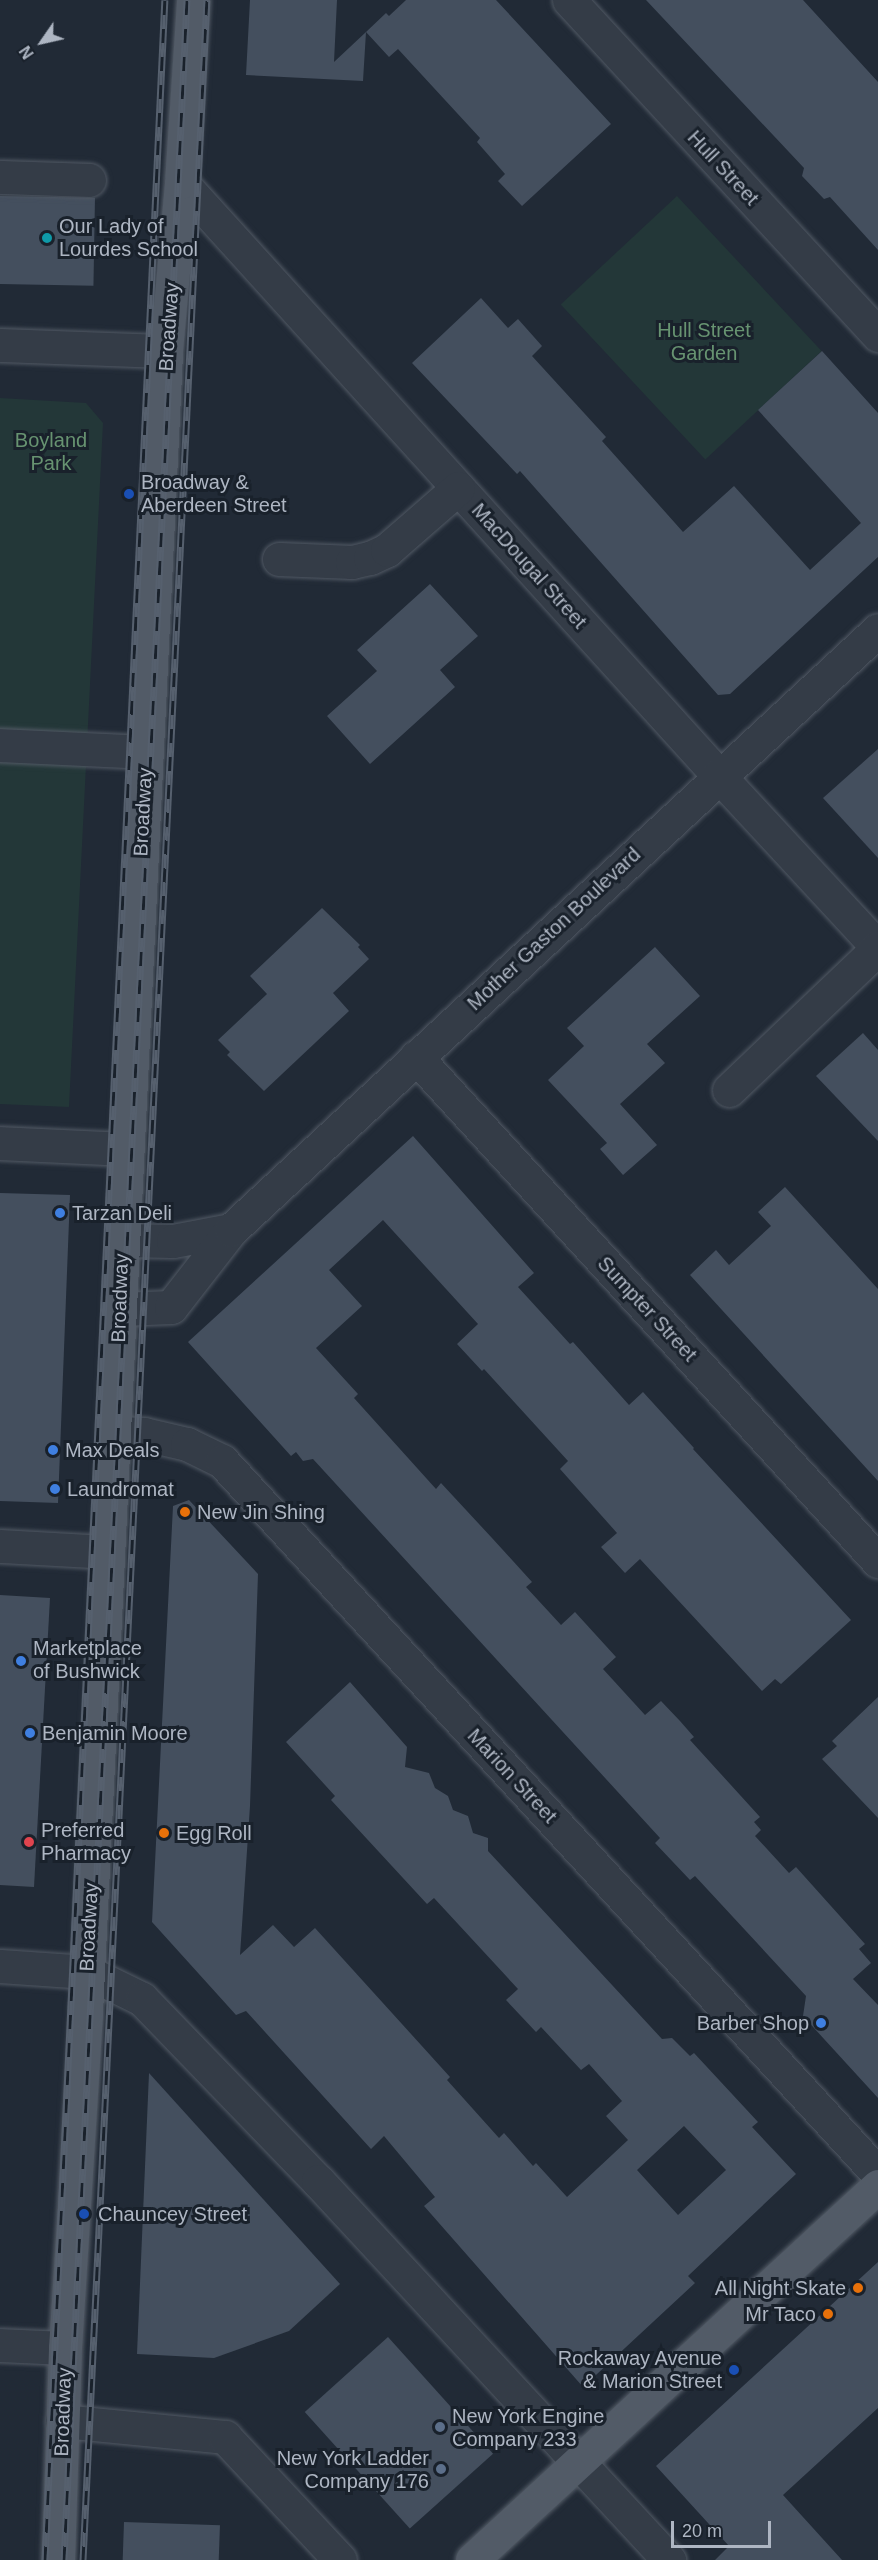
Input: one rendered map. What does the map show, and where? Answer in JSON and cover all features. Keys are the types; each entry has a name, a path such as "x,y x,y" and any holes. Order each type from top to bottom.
{"main road":[{"name":"Broadway","path":"58,2560 65,2348 115,1433 126,1149 166,351 182,182 193,0"},
{"path":"472,2560 878,2186"}],"street":[{"name":"Hull Street","path":"569,0 878,335"},
{"path":"0,177 89,180"},
{"name":"MacDougal Street","path":"182,182 719,777 878,948"},
{"path":"0,345 166,351"},
{"path":"279,559 352,562 370,558 387,550 458,488"},
{"name":"Mother Gaston Boulevard","path":"120,1309 171,1307 231,1230 878,630"},
{"path":"0,745 147,753"},
{"path":"729,1090 878,948"},
{"name":"Sumpter Street","path":"416,1057 878,1561"},
{"path":"0,1143 126,1149"},
{"path":"123,1240 173,1241 231,1230"},
{"name":"Marion Street","path":"115,1433 144,1434 187,1444 222,1461 878,2174"},
{"path":"0,1546 107,1552"},
{"path":"0,1966 87,1972 142,1999 318,2181 669,2560"},
{"path":"0,2345 65,2348"},
{"path":"62,2421 225,2437 340,2560"}],"green space":[{"name":"Hull Street Garden","path":"677,196 822,351 705,459 561,304"},
{"name":"Boyland Park","path":"0,398 86,403 103,423 69,1107 0,1104"}],"building":[{"path":"250,0 337,0 334,62 366,32 363,81 246,75"},
{"path":"406,0 496,0 611,124 522,206 498,181 505,174 477,142 480,138 398,49 389,57 366,32 386,13 389,16"},
{"path":"646,0 803,0 878,82 878,250 830,197 824,199 802,176 804,168"},
{"name":"Our Lady of Lourdes School","path":"0,196 95,198 93,286 0,284"},
{"path":"481,298 508,328 518,319 542,346 532,356 606,437 602,441 683,532 734,486 810,570 861,523 758,410 822,351 878,413 878,557 730,694 718,695 520,471 517,474 412,363"},
{"path":"430,584 478,636 440,670 455,687 370,764 327,716 377,671 357,650"},
{"path":"878,749 878,858 823,798"},
{"path":"322,908 360,945 358,947 369,959 333,993 349,1011 264,1091 227,1055 230,1052 218,1040 267,994 250,976"},
{"path":"655,947 700,996 647,1044 665,1063 620,1104 657,1145 623,1175 600,1149 607,1143 548,1080 584,1046 567,1028"},
{"path":"863,1033 878,1050 878,1141 816,1076"},
{"path":"413,1136 534,1273 518,1287 570,1344 573,1342 629,1405 643,1392 851,1620 781,1684 775,1679 762,1691 640,1559 625,1573 601,1547 617,1533 560,1469 568,1461 484,1369 482,1371 457,1344 478,1324 383,1220 329,1270 362,1306 316,1348 358,1394 354,1398 436,1489 441,1483 492,1538 532,1582 526,1587 561,1625 575,1612 616,1657 603,1669 645,1715 661,1701 680,1721 694,1737 690,1740 760,1817 754,1822 761,1830 755,1836 789,1873 796,1867 865,1944 859,1949 871,1963 853,1979 878,2005 878,2098 803,2016 806,1996 695,1876 690,1880 655,1843 660,1838 313,1459 303,1461 296,1452 291,1456 188,1342"},
{"path":"785,1187 878,1289 878,1481 690,1275 716,1250 729,1265 771,1226 758,1212"},
{"path":"0,1193 70,1195 58,1503 0,1501"},
{"path":"189,1500 258,1574 250,1806 240,1955 273,1925 294,1947 315,1928 450,2077 447,2080 499,2138 504,2133 533,2166 536,2163 567,2197 628,2140 606,2116 622,2101 589,2064 581,2070 541,2027 536,2032 506,2000 518,1989 434,1898 427,1904 331,1800 335,1796 286,1742 350,1682 407,1747 405,1767 429,1773 435,1788 448,1796 453,1810 468,1816 473,1833 488,1838 488,1851 662,2039 672,2038 690,2056 694,2053 758,2122 752,2127 796,2174 688,2276 695,2283 583,2387 424,2206 435,2197 384,2136 371,2149 246,2011 236,2015 152,1922 173,1506","holes":["684,2126 726,2170 678,2215 637,2170"]},
{"path":"0,1595 50,1598 34,1887 0,1885"},
{"path":"878,1697 878,1818 822,1759 837,1746 832,1741"},
{"path":"149,2073 340,2284 289,2331 214,2358 137,2354"},
{"path":"878,2262 878,2408 783,2495 842,2560 715,2560 729,2546 656,2466"},
{"path":"388,2337 493,2454 410,2529 305,2412"},
{"path":"124,2522 220,2525 219,2560 123,2560"}],"railway":[{"path":"45,2560 165,0"},
{"path":"64,2560 187,0"},
{"path":"83,2560 207,0"}],"place":[{"name":"Our Lady of Lourdes School","path":"47,238"},
{"name":"Broadway & Aberdeen Street","path":"129,494"},
{"name":"Tarzan Deli","path":"60,1213"},
{"name":"Max Deals","path":"53,1450"},
{"name":"Laundromat","path":"55,1489"},
{"name":"New Jin Shing","path":"185,1512"},
{"name":"Marketplace of Bushwick","path":"21,1661"},
{"name":"Benjamin Moore","path":"30,1733"},
{"name":"Egg Roll","path":"164,1833"},
{"name":"Preferred Pharmacy","path":"29,1842"},
{"name":"Barber Shop","path":"821,2023"},
{"name":"Chauncey Street","path":"84,2214"},
{"name":"All Night Skate","path":"858,2288"},
{"name":"Mr Taco","path":"828,2314"},
{"name":"Rockaway Avenue & Marion Street","path":"734,2370"},
{"name":"New York Engine Company 233","path":"440,2427"},
{"name":"New York Ladder Company 176","path":"441,2469"}]}
